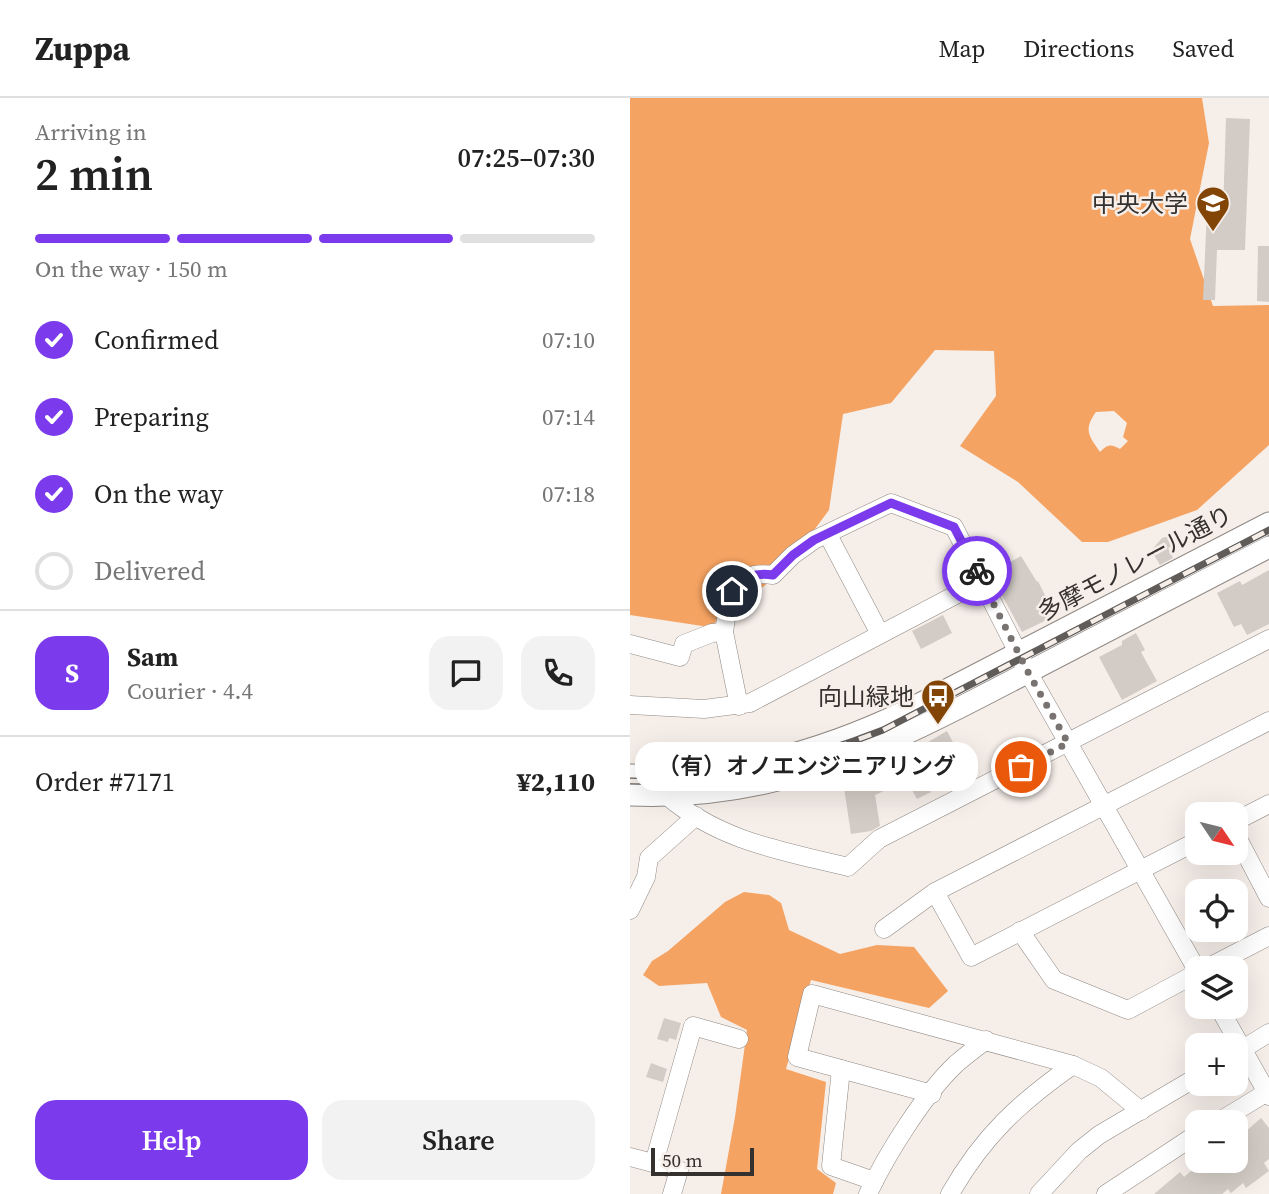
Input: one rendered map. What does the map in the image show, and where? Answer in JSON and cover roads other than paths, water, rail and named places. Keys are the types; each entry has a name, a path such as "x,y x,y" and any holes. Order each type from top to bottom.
{"main road":[{"name":"多摩モノレール通り","path":"630,795 666,795 748,786 823,768 886,744 1269,523"},
{"name":"多摩モノレール通り","path":"630,775 712,770 816,748 878,725 1023,663 1269,547"}],"street":[{"path":"739,706 724,632 732,591 738,584 760,573 773,575 793,555 814,540 891,503 954,527 1023,663 1189,956"},
{"path":"828,535 880,634"},
{"path":"630,705 704,709 750,703 982,581"},
{"path":"630,644 680,657 684,644 712,633 724,632"},
{"path":"666,795 677,805 745,842 848,867 879,839 1269,639"},
{"path":"884,929 935,892 1269,721"},
{"path":"1248,815 1269,804"},
{"path":"630,910 646,877 649,858 696,816"},
{"path":"935,892 971,957 1185,847"},
{"path":"1248,858 1269,898"},
{"path":"1020,932 1054,980 1128,1010 1185,978"},
{"path":"1230,956 1269,936"},
{"path":"932,1094 797,1057 812,993 1073,1065 1101,1078 1141,1111"},
{"path":"654,1163 693,1026 739,1039"},
{"path":"1248,1046 1269,1033"},
{"path":"841,1069 831,1166 871,1187 902,1134 932,1094 955,1065 986,1040"},
{"path":"1238,1110 1268,1093 1248,1064"},
{"path":"950,1194 975,1154 1003,1121 1073,1065"},
{"path":"1039,1194 1079,1151 1121,1121 1185,1084"},
{"path":"1106,1194 1185,1142"},
{"path":"630,1157 679,1170 672,1194"}],"railway":[{"path":"630,781 695,778 759,768 822,752 883,730 1269,530"}],"place":[{"name":"中央大学","path":"1213,233"},
{"name":"向山緑地","path":"938,726"},
{"name":"（有）オノエンジニアリング","path":"1021,767"}]}
